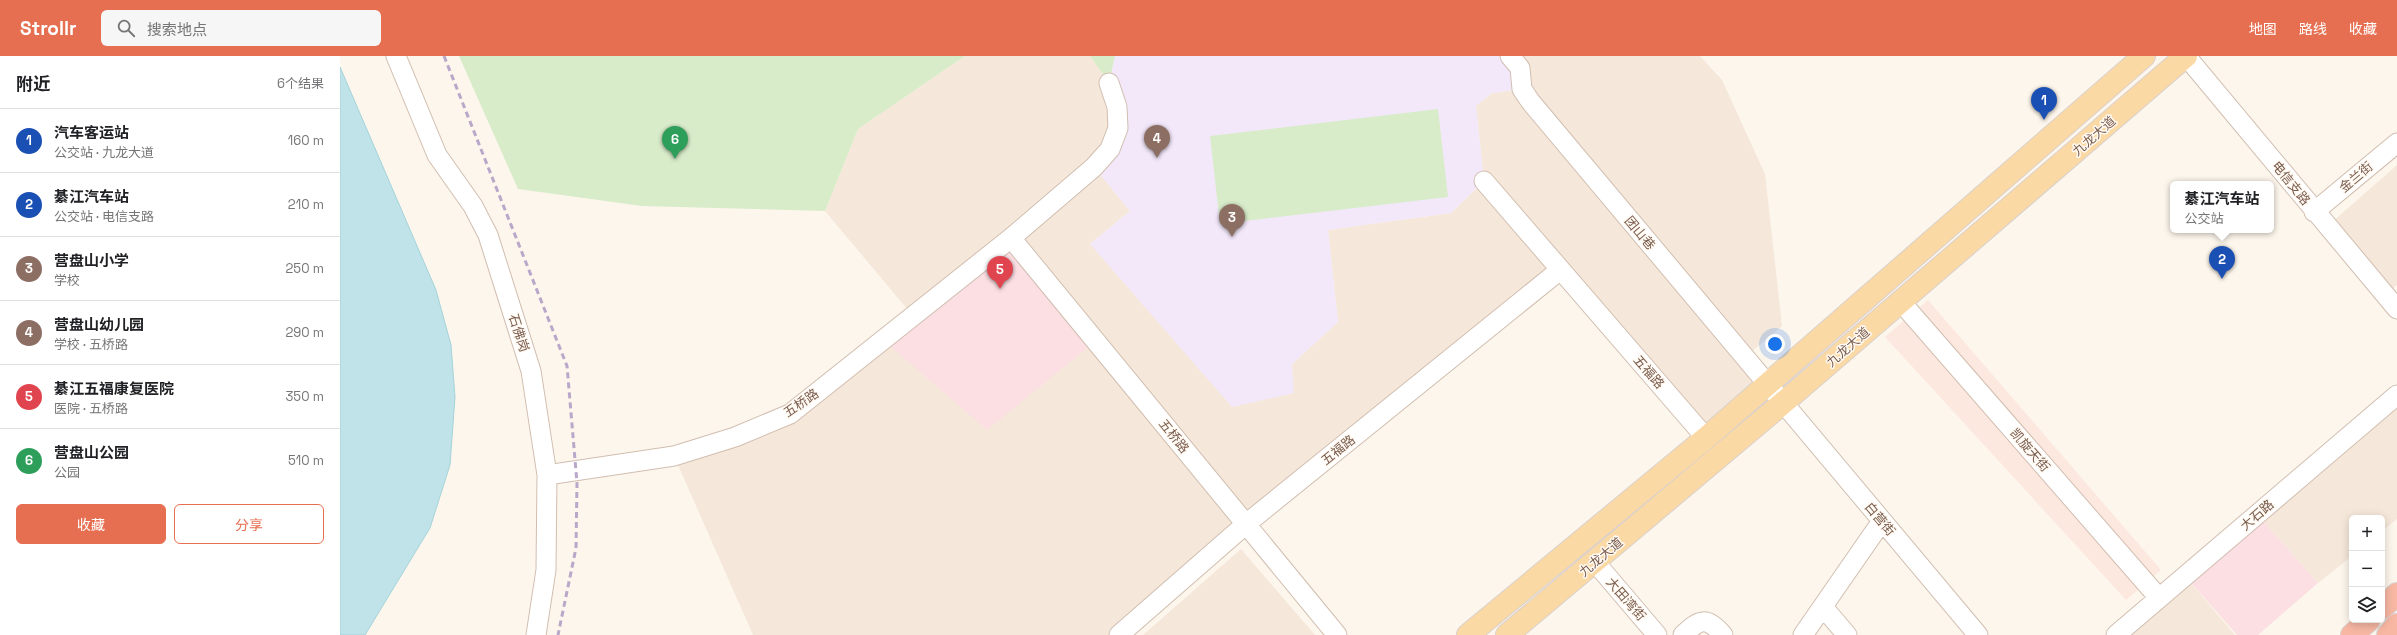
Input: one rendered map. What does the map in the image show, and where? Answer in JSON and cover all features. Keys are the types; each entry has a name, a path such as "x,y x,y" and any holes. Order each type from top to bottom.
{"highway":[{"path":"2385,605 2397,594"},
{"path":"2352,635 2366,623"},
{"path":"2388,635 2397,625"}],"main road":[{"name":"九龙大道","path":"1468,635 1768,385 2144,56"},
{"name":"九龙大道","path":"1507,635 1784,402 2186,56"}],"street":[{"name":"石佛岗","path":"396,56 437,155 473,206 488,235 531,371 547,475 546,570 536,635"},
{"name":"团山巷","path":"1510,56 1520,68 1522,89 1530,101 1768,385 1784,402"},
{"name":"电信支路","path":"2186,56 2314,212 2395,303"},
{"name":"五桥路","path":"547,475 674,456 735,437 790,414 1011,238 1094,167 1110,149 1118,128 1117,107 1109,83"},
{"name":"金兰街","path":"2314,212 2397,143"},
{"name":"五福路","path":"1484,181 1706,438"},
{"name":"五桥路","path":"1011,238 1337,635"},
{"name":"五福路","path":"1118,635 1246,524 1560,270"},
{"name":"凯旋天街","path":"1901,302 2159,598"},
{"name":"大石路","path":"2116,635 2397,395"},
{"name":"白营街","path":"1784,402 1978,635"},
{"path":"1803,635 1882,521"},
{"name":"大田湾街","path":"1595,562 1657,635"},
{"path":"1823,607 1847,635"},
{"path":"1683,635 1696,623 1704,621 1713,624 1723,635"}],"shaded area":[{"path":"965,56 1090,56 1109,83 1117,107 1094,167 1130,211 1090,244 1292,364 1338,322 1328,230 1451,213 1484,181 1476,106 1492,93 1522,89 1510,56 1700,56 1722,80 1765,174 1782,326 1750,353 1767,385 1706,438 1560,270 1119,635 753,635 674,456 790,414 913,316 825,211 858,129"},
{"path":"1115,56 1510,56 1522,89 1492,93 1476,106 1484,181 1451,213 1328,230 1338,322 1292,364 1294,393 1232,407 1090,244 1130,211 1094,167 1110,149 1109,83"},
{"path":"2397,165 2397,285 2384,296 2331,223"},
{"path":"1011,238 1096,341 987,430 883,340"},
{"path":"1928,300 2161,570 2126,600 1885,337"},
{"path":"2397,395 2397,519 2385,529 2385,515 2349,515 2349,558 2318,583 2257,514"},
{"path":"2257,514 2318,583 2258,635 2237,635 2185,576"},
{"path":"1241,549 1315,635 1143,635"},
{"path":"2185,576 2235,635 2116,635"}],"green space":[{"path":"459,56 965,56 858,129 825,211 642,206 518,189"},
{"path":"1090,56 1115,56 1109,83"},
{"path":"1438,109 1448,197 1220,224 1210,136"}],"water":[{"path":"340,67 436,290 451,345 455,397 450,465 430,528 365,635 340,635"}],"railway":[{"path":"444,56 567,366 577,483 576,548 558,635"}],"place":[{"name":"汽车客运站","path":"2044,120"},
{"name":"营盘山幼儿园","path":"1157,158"},
{"name":"营盘山公园","path":"675,159"},
{"name":"营盘山小学","path":"1232,237"},
{"name":"綦江汽车站","path":"2222,279"},
{"name":"綦江五福康复医院","path":"1000,289"}]}
